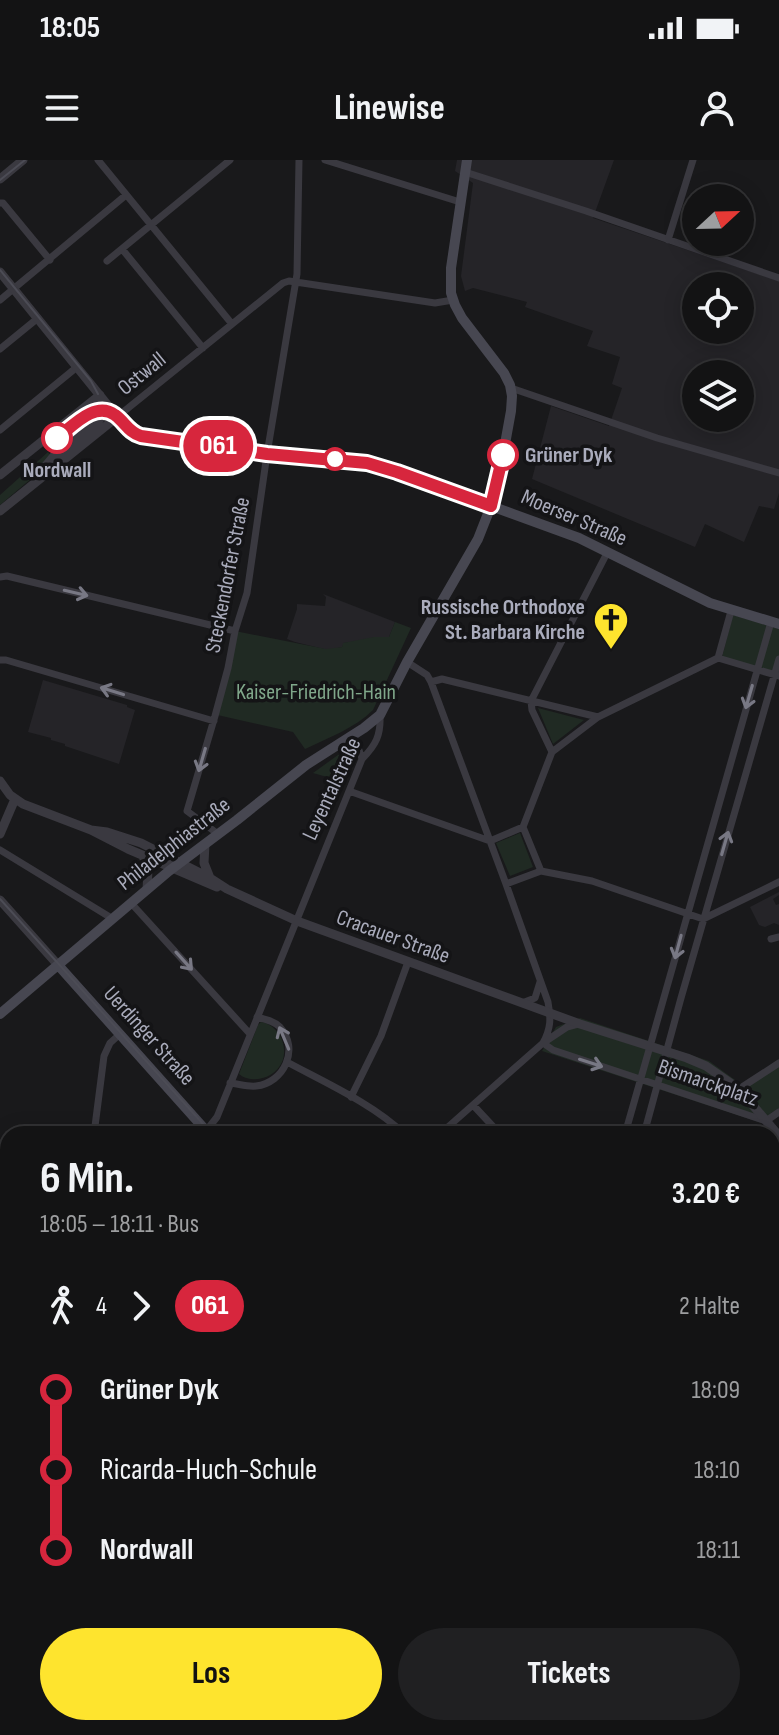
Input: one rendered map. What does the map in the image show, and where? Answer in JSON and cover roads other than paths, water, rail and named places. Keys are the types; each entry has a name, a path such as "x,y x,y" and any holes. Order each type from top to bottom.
{"main road":[{"path":"466,166 450,286 462,318 504,373 511,388"},
{"name":"Leyentalstraße","path":"380,715 478,539 491,506 511,411 511,388"},
{"name":"Moerser Straße","path":"491,506 560,530 698,598 777,624"},
{"name":"Philadelphiastraße","path":"0,1014 176,866 306,765 380,715"},
{"name":"Uerdinger Straße","path":"58,965 203,1126"}],"street":[{"path":"0,179 23,160"},
{"path":"98,160 232,324"},
{"path":"107,261 230,160"},
{"name":"Steckendorfer Straße","path":"218,834 187,811 247,593 297,274 299,160"},
{"path":"325,160 460,202"},
{"path":"668,240 693,160"},
{"path":"466,166 779,278"},
{"path":"0,300 126,195"},
{"path":"2,203 50,260"},
{"path":"122,249 203,348"},
{"path":"0,272 117,417"},
{"path":"295,281 435,303 453,300"},
{"name":"Ostwall","path":"0,511 283,283 295,281"},
{"path":"0,349 38,318"},
{"path":"0,430 77,367"},
{"path":"511,388 680,445 779,473"},
{"path":"33,484 49,461 103,415 106,411 103,399"},
{"name":"Ostwall","path":"0,475 103,399"},
{"name":"Moerser Straße","path":"117,417 130,431 141,436 267,454 367,463 491,506"},
{"path":"552,752 532,710 531,701 607,553"},
{"path":"0,577 7,576 235,631"},
{"path":"718,658 731,611"},
{"path":"627,1126 756,670 777,624"},
{"path":"541,871 523,827 552,752 598,717 718,658 776,676"},
{"path":"646,1126 779,659"},
{"path":"0,660 214,721"},
{"path":"407,662 427,675 431,682 506,884 550,1013 549,1031 543,1043"},
{"path":"431,682 442,679 598,717"},
{"name":"Leyentalstraße","path":"212,1126 362,759 373,747 381,730 380,715"},
{"path":"350,737 362,759"},
{"path":"0,799 2,783"},
{"path":"2,783 23,804 91,830 143,856 176,866"},
{"path":"349,791 490,841 523,827"},
{"path":"0,834 15,799"},
{"path":"91,830 141,843 176,866"},
{"path":"205,844 204,863 210,878"},
{"path":"0,850 113,919"},
{"path":"143,856 148,870 147,890"},
{"name":"Cracauer Straße","path":"176,866 207,884 227,889"},
{"name":"Cracauer Straße","path":"176,866 210,878 297,921 550,1013"},
{"path":"506,884 541,871 592,881 703,919 779,882"},
{"path":"0,900 58,965"},
{"path":"131,903 250,1034"},
{"path":"351,1097 381,1036 408,962"},
{"path":"522,1003 535,998 540,980"},
{"name":"Bismarckplatz","path":"550,1013 706,1066 739,1089 766,1121"},
{"path":"230,1083 259,1086 279,1076 287,1062 287,1037 270,1020 257,1017"},
{"path":"449,1126 543,1043 567,1027 580,1024"},
{"path":"96,1126 104,1056 110,1043 120,1034"},
{"name":"Bismarckplatz","path":"543,1043 553,1050 766,1121"},
{"path":"287,1062 396,1126"},
{"path":"739,1089 779,1063"},
{"path":"473,1105 493,1126"},
{"path":"770,1126 766,1121 779,1112"}],"tram line":[{"path":"0,180 25,160"},
{"path":"0,270 91,381 98,394"},
{"path":"0,899 205,1126"}],"place":[{"name":"Nordwall","path":"57,438"},
{"name":"Grüner Dyk","path":"503,455"},
{"name":"Russische Orthodoxe St. Barbara Kirche","path":"611,651"}],"park label":[{"name":"Kaiser-Friedrich-Hain","path":"316,692"}]}
